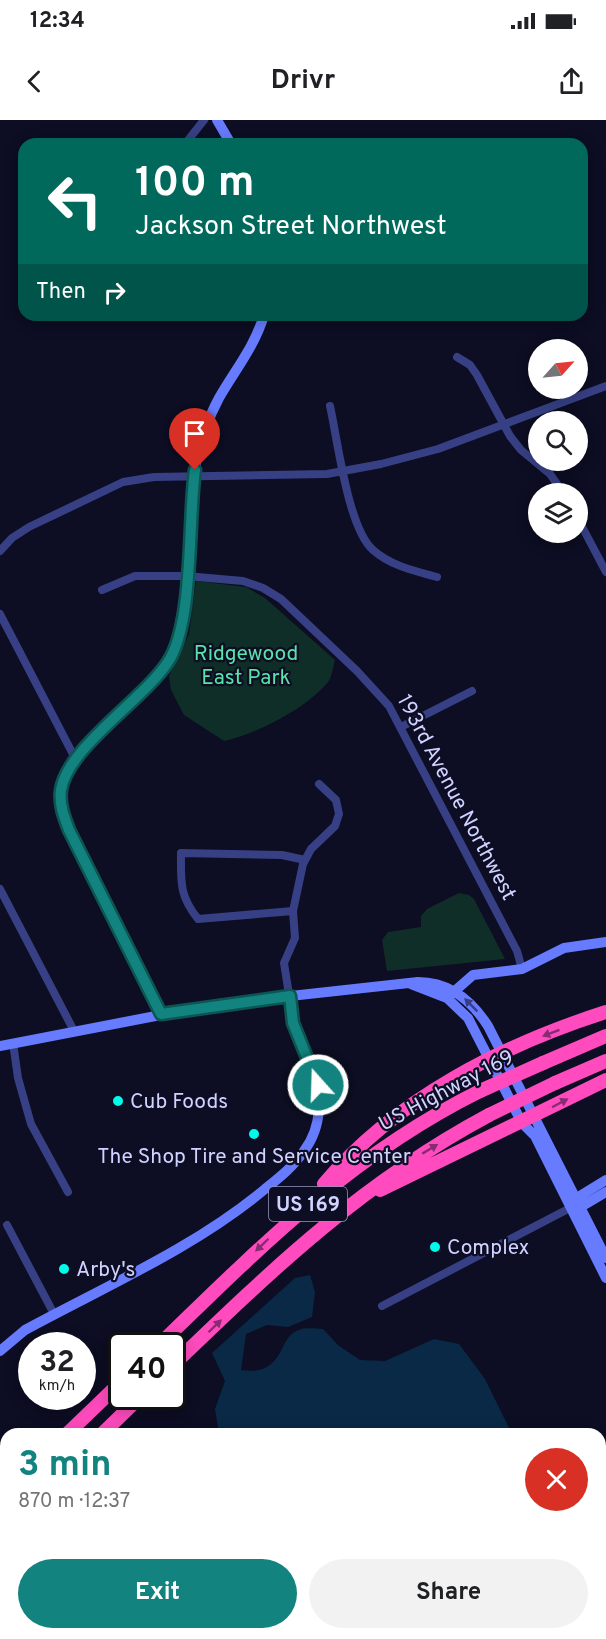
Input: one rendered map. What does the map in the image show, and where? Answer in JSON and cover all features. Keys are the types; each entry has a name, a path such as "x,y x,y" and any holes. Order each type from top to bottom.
{"highway":[{"path":"307,1204 348,1156 382,1125 496,1057 606,1012"},
{"name":"US Highway 169","path":"173,1332 307,1204 390,1142 480,1091 606,1036"},
{"name":"US Highway 169","path":"186,1353 322,1226 404,1165 489,1115 606,1061"},
{"path":"322,1226 371,1195 606,1080"},
{"path":"73,1428 108,1394"},
{"path":"108,1428 127,1410"}],"street":[{"path":"190,138 204,120"},
{"path":"217,120 228,138"},
{"path":"161,1014 65,819 61,790 76,760 169,660 182,626 194,477 207,424 218,399 255,341 262,321"},
{"path":"457,357 470,365 477,375 521,450 550,474 556,483"},
{"path":"0,551 12,538 29,527 123,482 154,477 300,476 344,471 418,455 606,386"},
{"path":"330,406 352,514 364,542 390,561 437,577"},
{"path":"588,538 606,572"},
{"name":"193rd Avenue Northwest","path":"102,590 135,576 186,576 243,581 272,593 374,688 401,727 518,951 522,969"},
{"path":"0,615 76,760"},
{"path":"401,727 472,691"},
{"path":"0,1351 25,1330 227,1220 285,1172 304,1152 315,1131 320,1096 315,1074 293,1023 284,963 295,938 293,911 305,860 335,826 339,814 336,800 319,784"},
{"path":"293,911 198,919 186,904 181,889 181,853 282,855 305,860"},
{"path":"0,889 74,1031"},
{"path":"450,994 473,975 522,969 564,948 606,942"},
{"path":"0,1046 161,1014 429,982 477,1011 496,1057 500,1079 528,1120"},
{"path":"13,1044 18,1078 31,1124 68,1192"},
{"path":"496,1057 512,1073 535,1136 606,1258"},
{"path":"575,1205 606,1180"},
{"path":"382,1306 575,1205 606,1192"},
{"path":"575,1205 606,1278"},
{"path":"7,1225 54,1314"}],"green space":[{"name":"Ridgewood East Park","path":"196,581 246,587 265,598 335,660 328,682 307,702 280,719 251,733 224,741 184,715 171,690 169,676 189,634"},
{"path":"459,893 469,895 474,899 505,959 387,971 382,940 388,932 421,927 421,916 427,909"}],"water":[{"path":"310,1275 315,1292 312,1317 288,1327 267,1325 246,1334 241,1370 256,1371 266,1368 279,1355 292,1334 305,1329 323,1329 339,1346 360,1360 385,1361 434,1339 459,1344 485,1379 509,1428 218,1428 215,1409 225,1381 212,1353 295,1278"}],"place":[{"name":"Cub Foods","path":"118,1101"},
{"name":"The Shop Tire and Service Center","path":"254,1134"},
{"name":"Complex","path":"435,1247"},
{"name":"Arby's","path":"64,1269"}],"route":[{"path":"195,470 184,611 175,650 154,679 81,753 63,781 62,810 87,868 144,975 161,1014 218,1004 290,996 293,1023 318,1085"}]}
